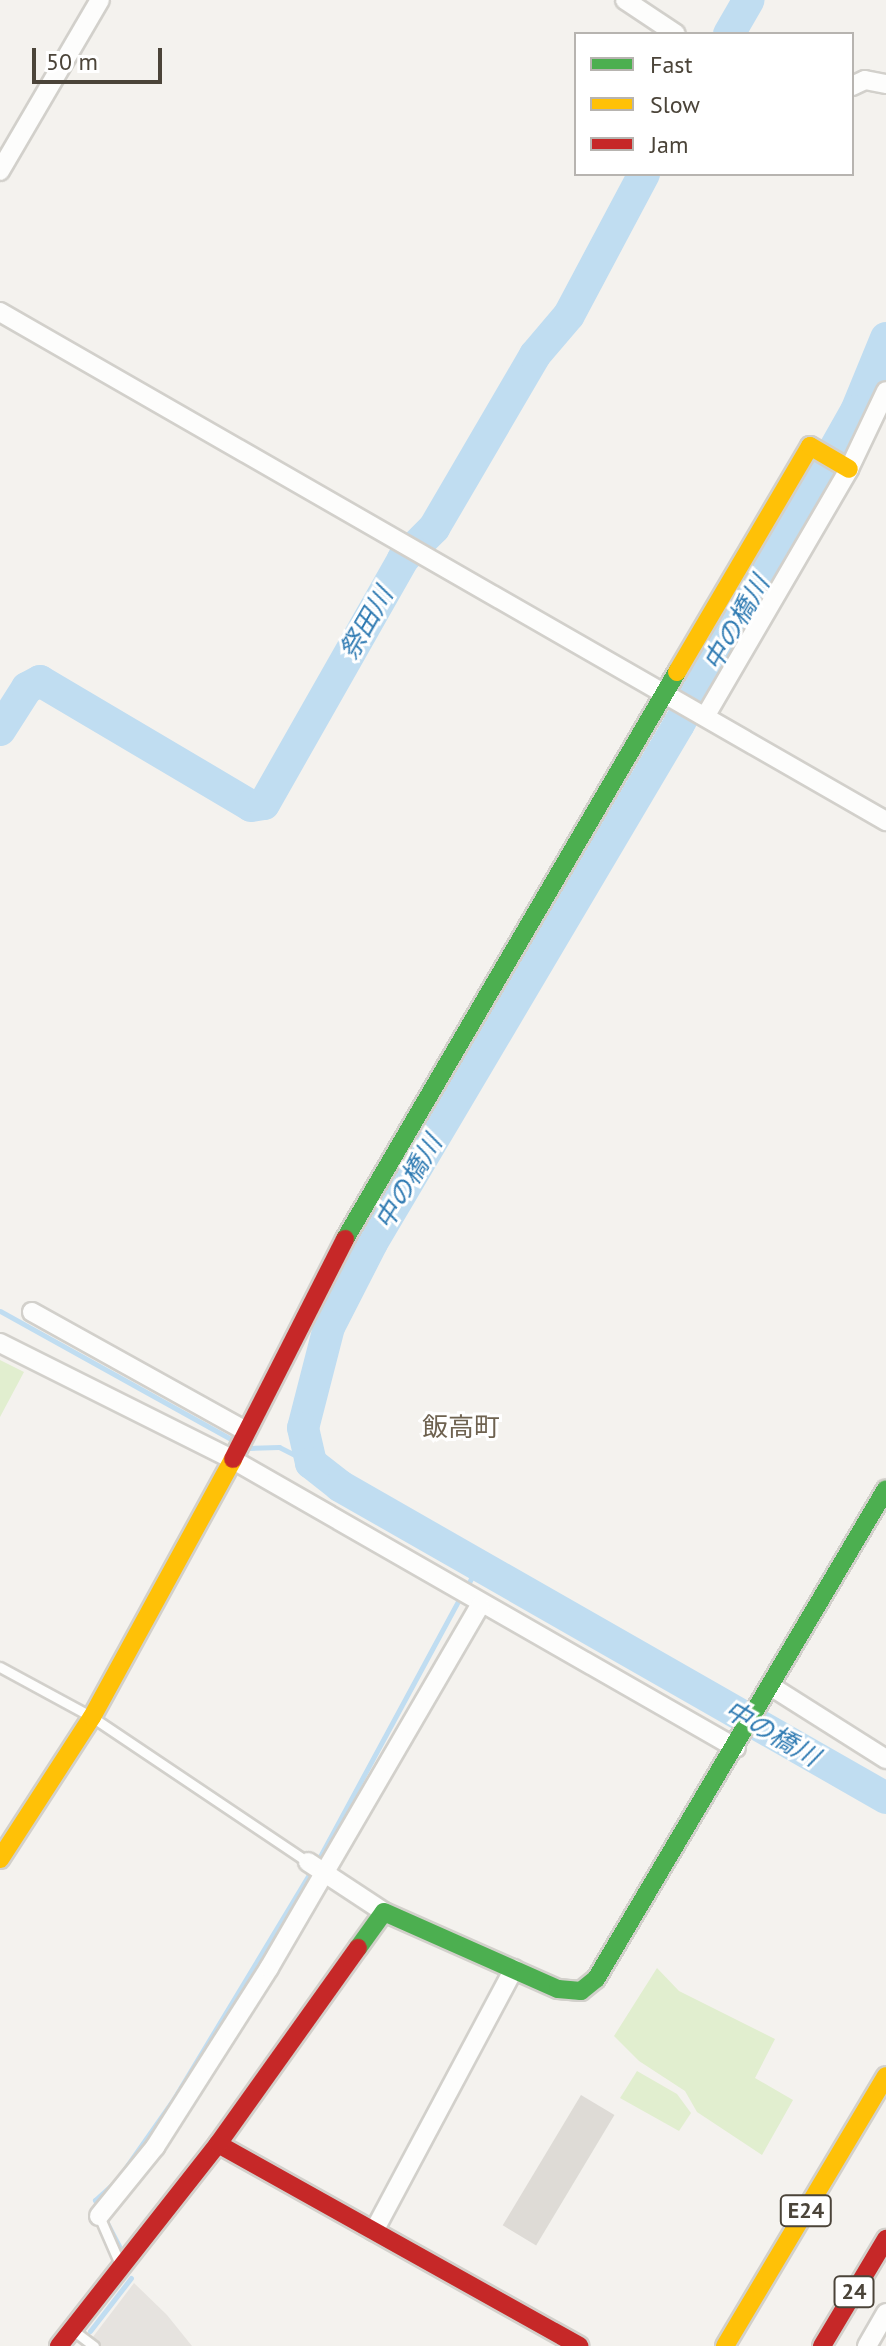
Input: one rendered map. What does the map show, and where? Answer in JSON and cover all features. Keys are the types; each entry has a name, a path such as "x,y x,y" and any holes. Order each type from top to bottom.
{"main road":[{"path":"0,1859 92,1717 341,1246 668,694 810,446 847,467"},
{"path":"59,2346 218,2144 384,1912 558,1989 581,1991 596,1979 747,1730 886,1489"},
{"name":"E24","path":"725,2346 886,2076"},
{"path":"741,2346 886,2106"},
{"path":"218,2144 579,2346"},
{"name":"24","path":"822,2346 886,2239"},
{"path":"841,2346 886,2266"}],"street":[{"path":"0,171 100,0"},
{"path":"625,0 673,32"},
{"path":"854,85 865,80 886,84"},
{"path":"0,312 886,821"},
{"path":"704,714 847,467 886,391"},
{"path":"32,1312 124,1383 238,1444 470,1600 736,1748"},
{"path":"0,1343 124,1383 238,1444"},
{"path":"99,2216 155,2147 319,1869 394,1749 470,1600"},
{"path":"768,1694 886,1759"},
{"path":"319,1869 384,1912"},
{"path":"374,2231 514,1969"},
{"path":"867,2346 886,2313"}],"lane":[{"path":"0,1667 92,1717 319,1869"},
{"path":"99,2216 121,2267"},
{"path":"71,2329 94,2346"}],"green space":[{"path":"0,1360 24,1372 0,1417"},
{"path":"657,1968 679,1991 775,2039 755,2078 793,2100 762,2155 697,2112 685,2091 639,2061 614,2036"},
{"path":"637,2071 677,2094 691,2113 679,2131 620,2098"}],"shaded area":[{"path":"134,2283 167,2315 192,2346 86,2346"}],"building":[{"path":"581,2095 614,2115 536,2245 503,2225"}],"waterway":[{"name":"祭田川","path":"730,32 749,0"},
{"name":"祭田川","path":"0,730 27,688 40,681 251,806 264,804 403,559 434,528 535,355 569,315 643,176"},
{"name":"中の橋川","path":"886,338 856,411 679,724 372,1243 329,1327 303,1428 311,1463 340,1486 886,1798"},
{"path":"0,1311 233,1440"},
{"path":"249,1448 279,1447 311,1463"},
{"path":"466,1588 477,1567"},
{"path":"317,1862 461,1596"},
{"path":"119,2246 95,2200 117,2180 173,2100 312,1870"},
{"path":"90,2331 131,2278"}],"traffic: fast":[{"path":"345,1239 677,672"},
{"path":"358,1948 384,1912 558,1989 581,1991 596,1979 886,1489"}],"traffic: slow":[{"path":"677,672 810,446 849,469"},
{"path":"0,1859 92,1717 233,1459"},
{"path":"725,2346 886,2076"}],"traffic: jam":[{"path":"233,1459 345,1239"},
{"path":"59,2346 218,2144 358,1948"},
{"path":"218,2144 579,2346"},
{"path":"822,2346 886,2239"}],"district":[{"name":"飯高町","path":"461,1427"}]}
